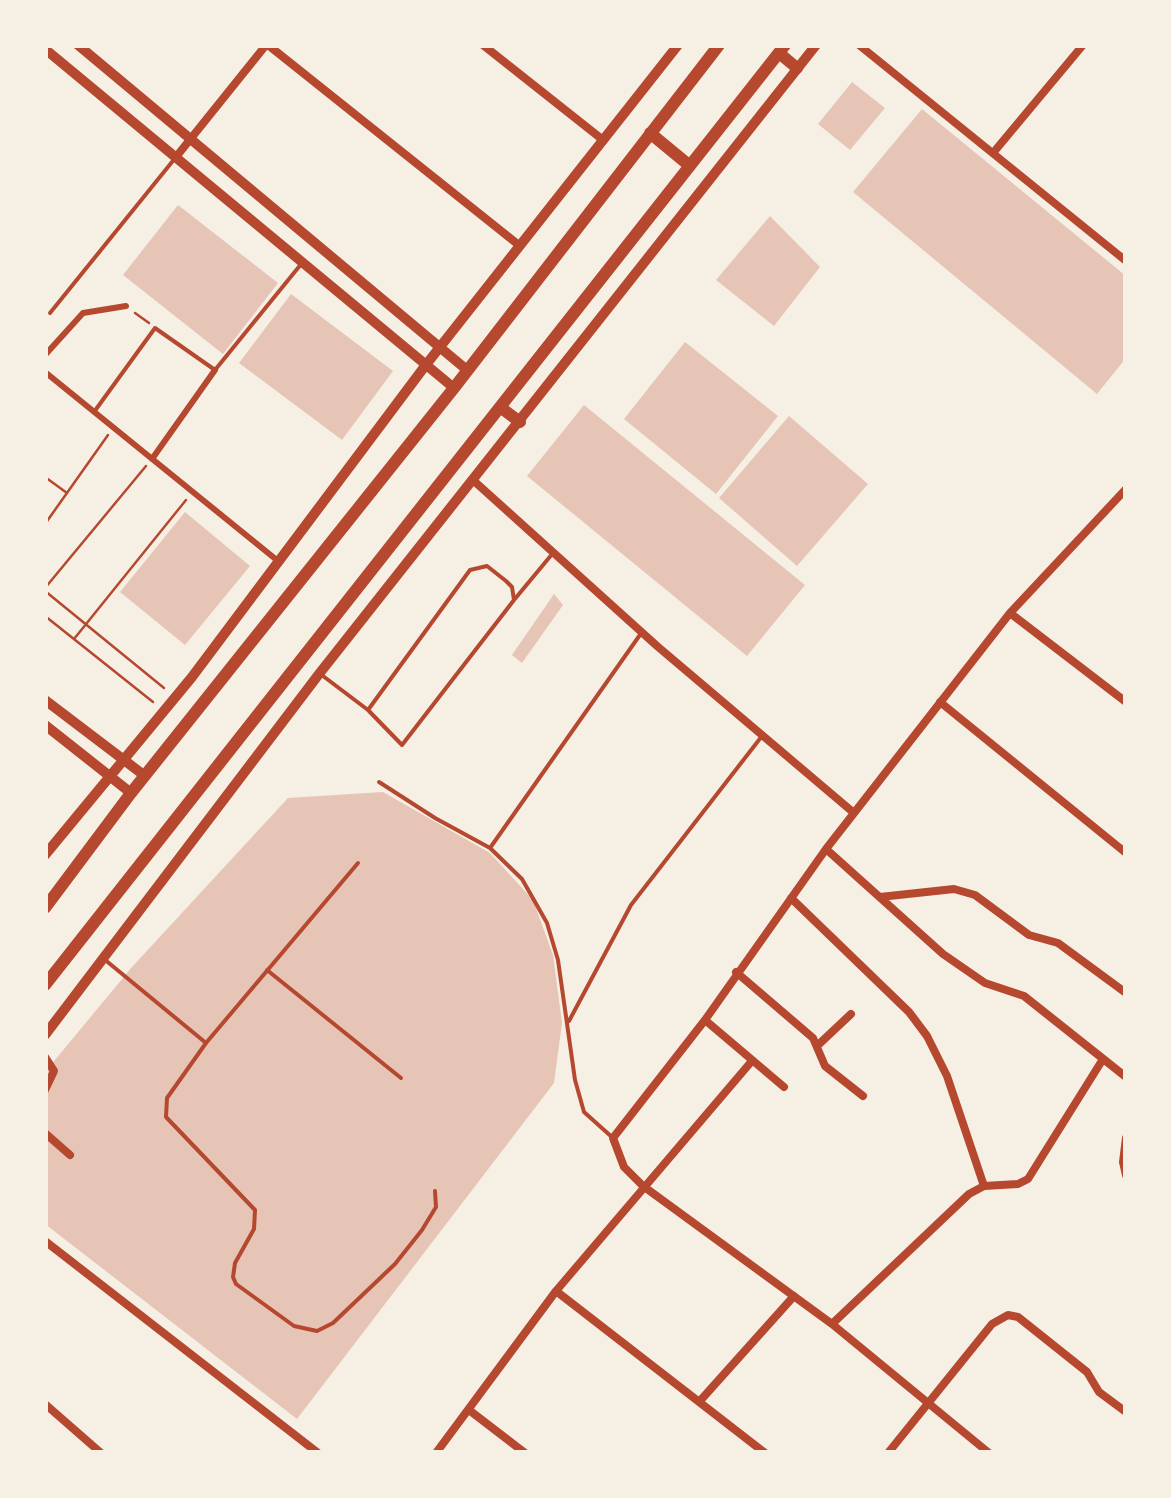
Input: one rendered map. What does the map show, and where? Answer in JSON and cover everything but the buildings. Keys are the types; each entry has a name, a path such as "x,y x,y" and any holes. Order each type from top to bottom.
{"main road":[{"path":"45,908 719,45"},
{"path":"45,984 782,49 798,68"},
{"path":"650,134 690,166"},
{"path":"500,407 520,422"}],"street":[{"path":"78,45 467,370"},
{"path":"176,157 267,45 520,246"},
{"path":"482,45 603,140"},
{"path":"45,855 192,676 426,366 678,45"},
{"path":"45,1035 319,674 816,45"},
{"path":"858,45 1126,262"},
{"path":"992,153 1083,45"},
{"path":"45,50 454,388"},
{"path":"45,355 82,313 126,306"},
{"path":"152,459 215,370"},
{"path":"45,372 278,562"},
{"path":"474,481 642,632 854,813"},
{"path":"989,1453 832,1324 644,1186 624,1167 613,1138 705,1020 826,849 1010,613 1126,489"},
{"path":"1010,613 1126,702"},
{"path":"45,700 145,776"},
{"path":"940,702 1126,854"},
{"path":"45,726 132,793"},
{"path":"826,849 943,954 985,983 1024,996 1126,1077"},
{"path":"880,897 954,889 975,894 1029,935 1058,943 1126,993"},
{"path":"791,898 909,1012 927,1036 947,1076 984,1186"},
{"path":"736,972 812,1038 825,1066 863,1096"},
{"path":"818,1046 850,1014"},
{"path":"705,1020 784,1088"},
{"path":"45,1057 54,1071 45,1090"},
{"path":"832,1324 969,1194 984,1186 1018,1184 1028,1179 1103,1059"},
{"path":"436,1453 556,1291 751,1062"},
{"path":"45,1132 70,1156"},
{"path":"1126,1138 1126,1175"},
{"path":"45,1241 318,1453"},
{"path":"556,1291 765,1453"},
{"path":"698,1402 794,1296"},
{"path":"888,1453 992,1324 1008,1315 1018,1318 1086,1372 1099,1392 1126,1412"},
{"path":"45,1404 101,1453"},
{"path":"469,1410 525,1453"},
{"path":"297,1453 305,1443"}],"lane":[{"path":"50,313 176,157"},
{"path":"94,412 155,328 215,370 302,262"},
{"path":"319,674 368,710 402,745 554,552"},
{"path":"368,710 470,570 486,566 512,588 514,600"},
{"path":"490,848 642,632"},
{"path":"568,1025 631,905 762,736"},
{"path":"379,782 490,848 522,880 547,924 558,960 575,1080 584,1112 613,1138"},
{"path":"358,863 206,1043 167,1098 166,1117 255,1210 254,1229 232,1277 236,1284 294,1326 317,1330 333,1323 396,1264 436,1206 435,1191"},
{"path":"104,959 206,1043"},
{"path":"268,970 402,1078"}],"path":[{"path":"126,306 155,328"},
{"path":"45,523 113,428"},
{"path":"152,459 45,590 166,690"},
{"path":"45,477 67,493"},
{"path":"74,638 192,492"},
{"path":"45,616 154,702"}]}
